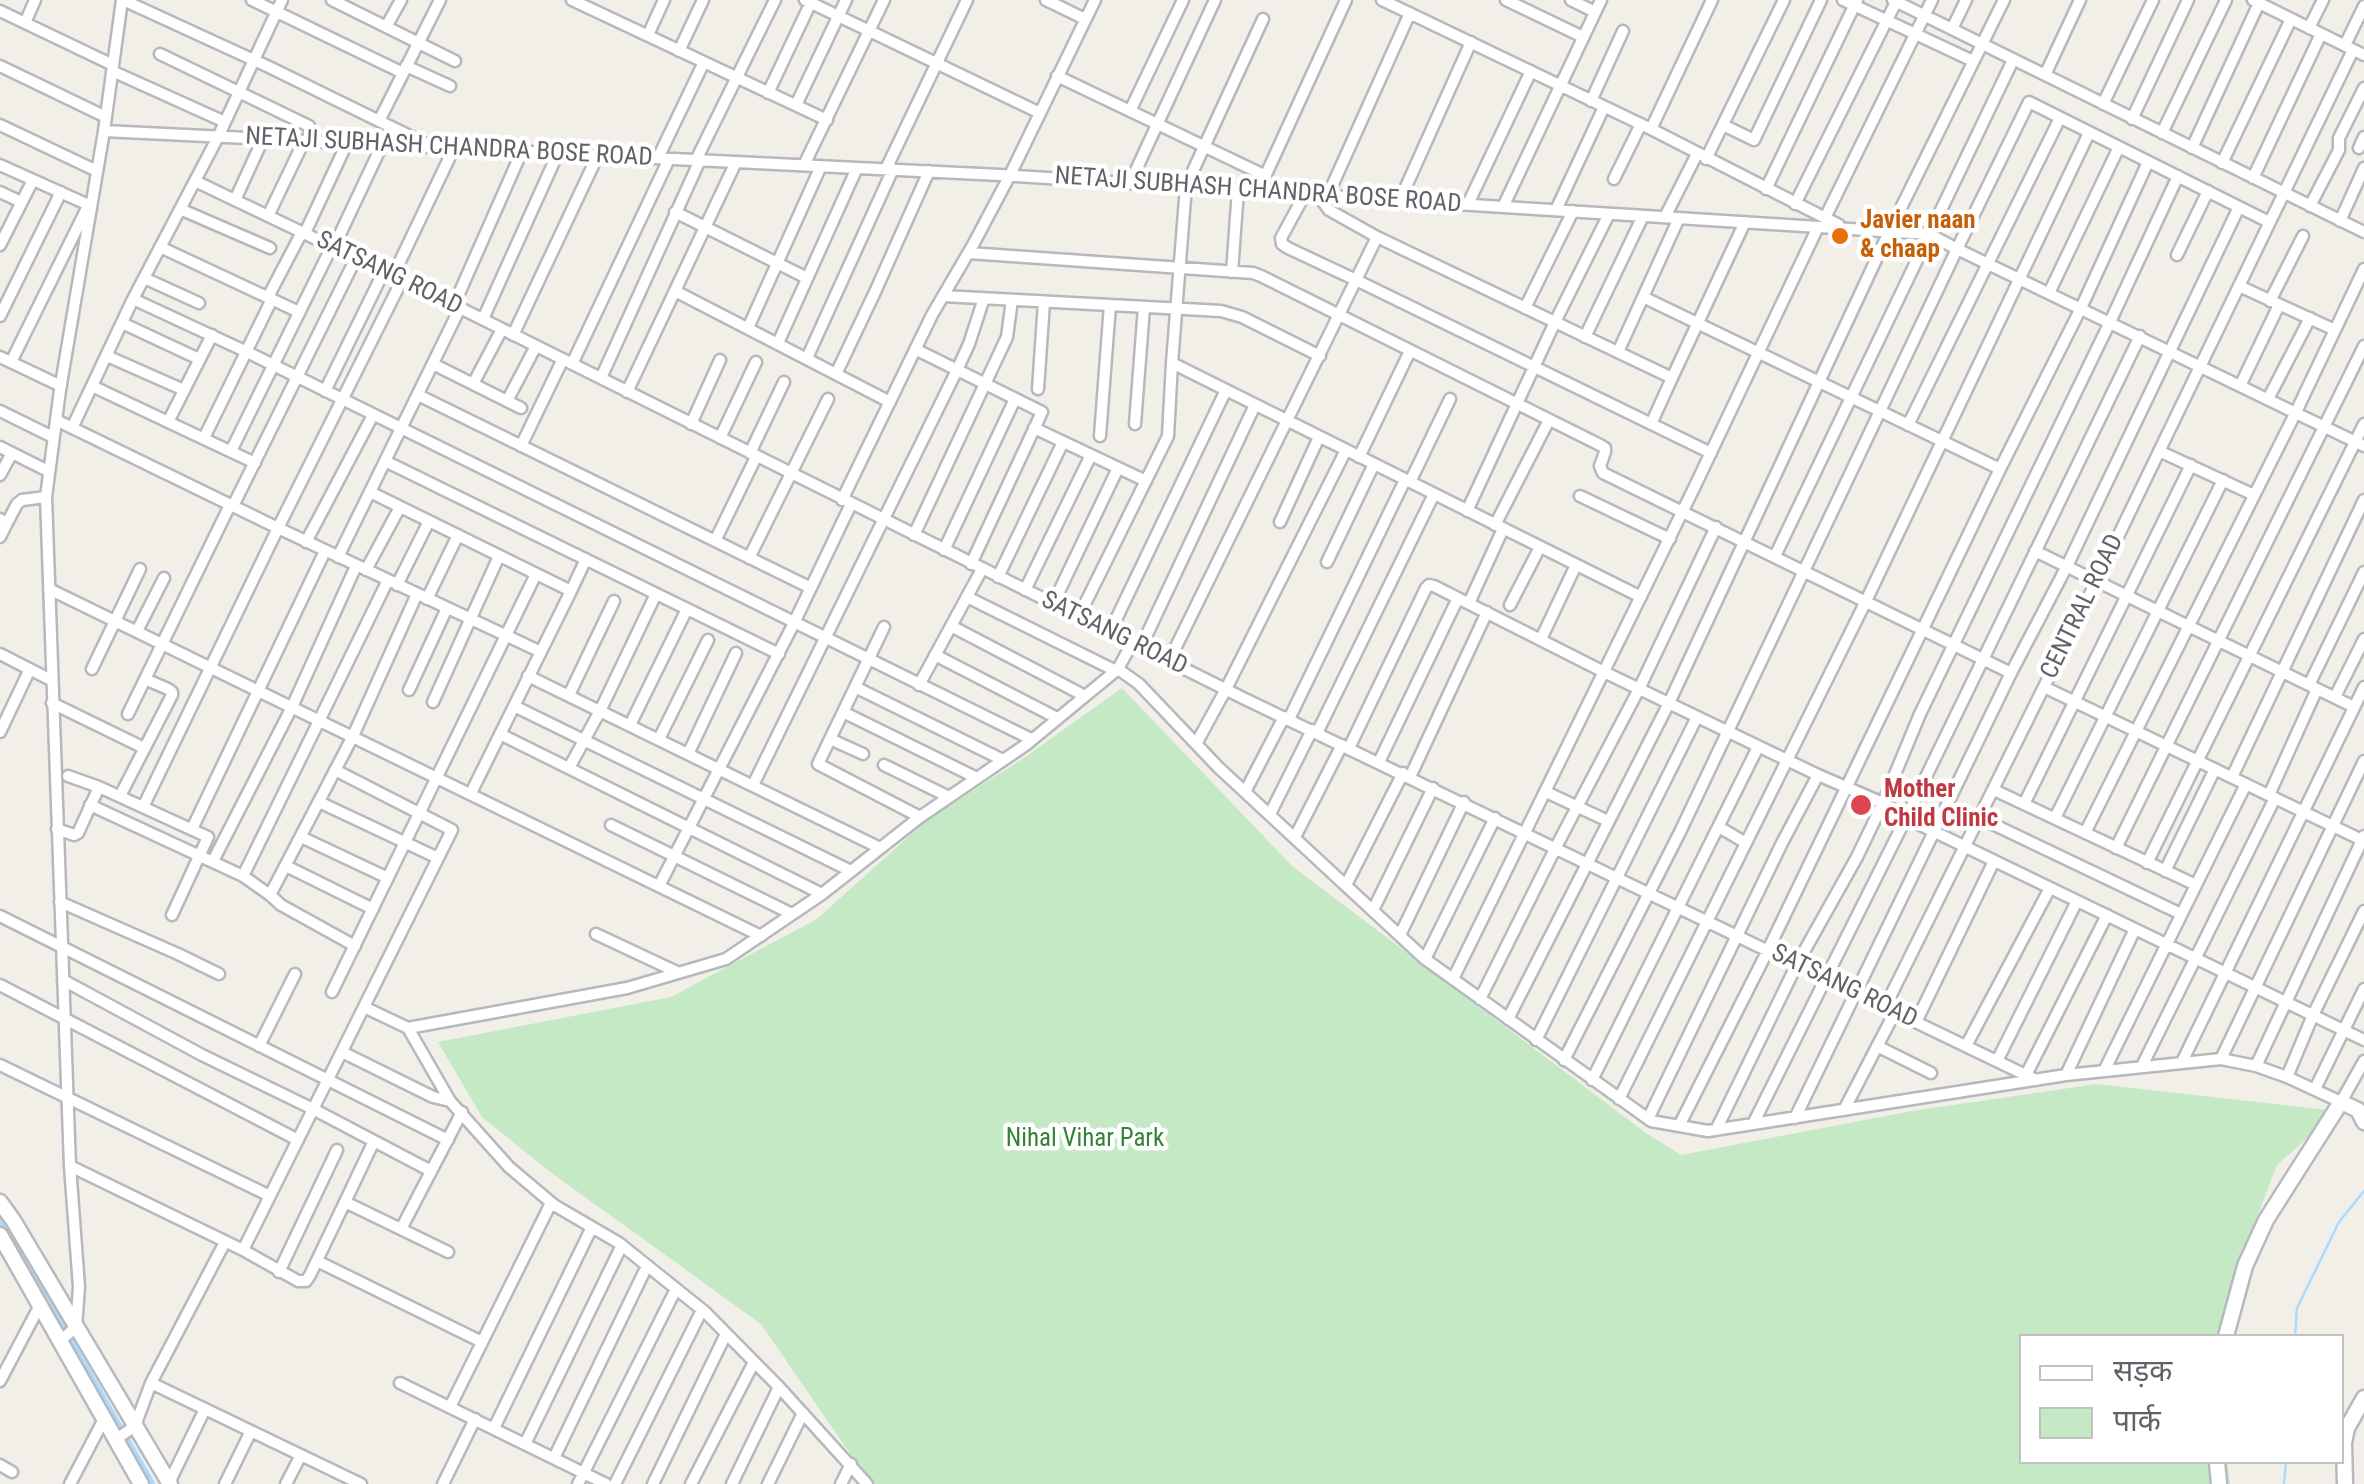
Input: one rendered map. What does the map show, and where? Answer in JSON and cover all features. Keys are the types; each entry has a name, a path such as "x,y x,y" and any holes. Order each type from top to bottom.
{"street":[{"path":"25,23 35,0"},
{"path":"68,1335 78,1260 70,1166 46,497 123,0 432,147"},
{"path":"252,0 450,86"},
{"path":"72,428 282,0"},
{"path":"332,0 456,61"},
{"path":"386,27 401,0"},
{"path":"378,121 440,0"},
{"path":"572,0 590,4 826,120"},
{"path":"648,35 664,0"},
{"path":"679,51 703,0"},
{"path":"601,378 736,77 775,0"},
{"path":"796,106 846,0"},
{"path":"804,165 884,0"},
{"path":"807,358 967,0"},
{"path":"1046,0 1086,19"},
{"path":"659,886 811,588 915,349 1010,175 1094,0"},
{"path":"1130,111 1183,0"},
{"path":"1130,183 1215,0"},
{"path":"1259,191 1346,0"},
{"path":"1382,0 1646,126 1795,204 1821,222"},
{"path":"1506,0 1583,37"},
{"path":"1570,0 1595,12"},
{"path":"1503,207 1600,0"},
{"path":"1614,178 1712,0"},
{"path":"1665,217 1723,125 1784,0"},
{"path":"1723,125 1754,140 1821,0"},
{"path":"1795,204 1895,0 2364,232"},
{"path":"1453,979 1932,0"},
{"path":"1952,29 1966,0"},
{"path":"1508,1020 1669,703 1889,232 2004,0"},
{"path":"2044,75 2080,0"},
{"path":"2103,104 2153,0"},
{"path":"2132,118 2188,0"},
{"path":"2162,134 2226,0"},
{"path":"2278,12 2284,0"},
{"path":"2309,28 2322,0"},
{"path":"768,92 810,1 1040,112"},
{"path":"1766,189 1851,2 1972,61"},
{"path":"2192,148 2256,2 2354,50"},
{"name":"CENTRAL ROAD","path":"1844,1110 1877,1046 1890,1009 1965,847 2354,50 2364,6"},
{"path":"0,11 225,122"},
{"path":"1410,13 1323,195 1329,210 1672,378"},
{"path":"1078,616 1168,436 1186,186 1262,19"},
{"path":"2222,162 2291,19"},
{"path":"1590,101 1624,31"},
{"path":"2253,178 2322,34"},
{"path":"1400,200 1470,42"},
{"path":"160,54 309,126 308,141 268,216"},
{"path":"1774,556 2014,60"},
{"path":"522,446 567,362 704,62"},
{"path":"0,66 106,117"},
{"path":"1468,204 1531,71"},
{"path":"1058,76 1266,176"},
{"path":"2310,206 2339,150 2339,138 2364,88"},
{"path":"1564,1060 1728,732 2030,102 2269,222"},
{"path":"1556,210 1604,108"},
{"path":"1908,425 2060,118"},
{"path":"0,126 97,171"},
{"name":"NETAJI SUBHASH CHANDRA BOSE ROAD","path":"104,131 1010,175 1745,222 1821,222 1845,229 1928,234 2360,443"},
{"path":"1618,1099 1866,602 2089,133"},
{"path":"235,200 263,139"},
{"path":"204,438 347,143"},
{"path":"231,451 382,144"},
{"path":"143,807 342,400 393,276 454,148"},
{"path":"2050,292 2119,148"},
{"path":"338,557 434,364 522,152"},
{"path":"483,319 558,153"},
{"path":"514,334 598,155"},
{"path":"627,392 736,162"},
{"path":"1680,1126 2081,308 2148,162"},
{"path":"0,165 90,205"},
{"path":"748,328 822,166"},
{"path":"778,343 857,168"},
{"path":"2340,221 2364,168"},
{"path":"836,374 928,171"},
{"path":"1716,1130 1797,964 1858,856 1920,714 2178,176"},
{"path":"0,245 33,180"},
{"name":"SATSANG ROAD","path":"195,181 502,328 1226,689 2032,1078"},
{"path":"1232,272 1238,190"},
{"path":"2178,255 2208,191"},
{"path":"0,192 21,202"},
{"path":"0,316 61,192"},
{"path":"1305,194 1284,230 1282,244 1711,453"},
{"path":"61,386 5,359 90,205"},
{"path":"1795,1118 2239,207"},
{"path":"180,209 270,248"},
{"path":"1525,308 1573,211"},
{"path":"676,212 807,278"},
{"path":"1468,511 1555,322 1610,214"},
{"path":"1585,336 1643,216"},
{"path":"1618,352 1679,218"},
{"path":"1651,424 1745,222"},
{"path":"2240,386 2303,236"},
{"path":"1169,661 1378,237"},
{"path":"160,247 299,312"},
{"path":"969,252 1262,276 1604,448 1600,466 1603,473 2011,673"},
{"path":"128,714 356,258"},
{"path":"2085,833 2364,269"},
{"path":"325,391 393,276"},
{"path":"144,278 200,303"},
{"path":"2238,286 2335,330"},
{"path":"674,291 890,402"},
{"path":"943,296 1231,312 1320,356"},
{"path":"1643,297 2000,470"},
{"path":"753,785 957,370 984,298"},
{"path":"133,300 247,352 1031,739"},
{"path":"914,535 1008,337 1012,300"},
{"path":"1038,390 1044,302"},
{"path":"1100,436 1110,306"},
{"path":"1135,424 1144,308"},
{"path":"2268,399 2310,318"},
{"path":"122,323 200,359"},
{"path":"474,384 502,328"},
{"path":"168,422 212,335"},
{"path":"1753,1124 2140,336"},
{"path":"507,401 536,346"},
{"path":"2116,848 2364,346"},
{"path":"915,349 1042,412 966,597 919,685"},
{"path":"1359,457 1410,351"},
{"path":"107,356 184,390"},
{"path":"691,424 720,360"},
{"path":"720,438 756,362"},
{"path":"434,364 521,408"},
{"path":"1172,364 1641,598"},
{"path":"715,541 784,382"},
{"path":"92,386 255,463"},
{"path":"1110,632 1226,390"},
{"path":"418,395 811,588"},
{"path":"749,558 828,398"},
{"path":"944,550 1015,399"},
{"path":"1245,792 1450,399"},
{"path":"364,1008 408,1028 627,988 726,959 822,894 1117,670 1136,645 1256,405"},
{"path":"0,411 53,437"},
{"path":"306,542 373,415"},
{"path":"56,420 540,652"},
{"path":"1379,762 1464,600 1549,420"},
{"path":"2148,862 2248,655 2360,443 2364,424"},
{"path":"1034,428 1146,481"},
{"path":"1280,522 1320,437"},
{"path":"998,577 1063,442"},
{"path":"0,448 48,471"},
{"path":"1196,744 1346,450"},
{"path":"2160,450 2254,495"},
{"path":"0,475 12,454"},
{"path":"1026,590 1091,455"},
{"path":"385,461 779,654"},
{"path":"1327,562 1374,464"},
{"path":"2024,804 2191,465"},
{"path":"1052,604 1118,468"},
{"path":"2054,818 2223,480"},
{"path":"370,492 571,591"},
{"path":"1270,814 1434,494"},
{"path":"1580,496 1670,538"},
{"path":"0,538 4,521 17,504 46,497"},
{"path":"2232,777 2364,500"},
{"path":"213,861 361,568 400,506"},
{"path":"243,876 392,582 429,521"},
{"path":"1480,999 1639,689 1716,528"},
{"path":"270,895 422,597 458,535"},
{"path":"1510,605 1540,547"},
{"path":"192,829 325,551"},
{"path":"2035,551 2354,707"},
{"path":"432,702 499,556"},
{"path":"470,793 586,559"},
{"path":"1540,640 1576,565"},
{"path":"92,669 140,569"},
{"path":"2142,1066 2272,796 2313,687 2364,572"},
{"path":"332,992 536,574"},
{"path":"137,632 164,578"},
{"path":"1295,838 1426,588 1434,586 2364,1040"},
{"path":"49,589 760,936"},
{"path":"569,768 656,594"},
{"path":"966,597 1139,684 1245,792 1425,959 1648,1119 1708,1131 2032,1078 2221,1059 2287,1077 2362,1114"},
{"path":"569,696 614,601"},
{"path":"409,690 447,608"},
{"path":"630,725 687,609"},
{"path":"1346,885 1406,775 1486,612"},
{"path":"884,626 818,764 920,817"},
{"path":"951,626 1085,696"},
{"path":"2335,698 2364,639"},
{"path":"659,739 708,640"},
{"path":"688,754 736,653"},
{"path":"0,654 52,680"},
{"path":"935,656 1058,718"},
{"path":"0,732 3,718 30,669"},
{"path":"528,676 880,848"},
{"path":"120,796 172,695 146,678"},
{"path":"855,686 1003,760"},
{"path":"2044,687 2363,839 2256,1066"},
{"path":"2182,1062 2364,687"},
{"path":"52,704 144,748"},
{"path":"514,706 851,871"},
{"path":"843,712 977,778"},
{"path":"1536,1040 1698,717"},
{"path":"500,734 822,894"},
{"path":"830,739 864,754"},
{"path":"1592,1080 1758,746"},
{"path":"2221,1059 2364,762"},
{"path":"884,765 949,797"},
{"path":"2166,871 2216,769"},
{"path":"243,1250 452,830 335,770"},
{"path":"68,776 208,837 172,915"},
{"path":"1648,1119 1818,776"},
{"path":"2104,1071 2246,784"},
{"path":"57,829 78,832 99,787"},
{"path":"1373,910 1434,788"},
{"path":"1994,790 2196,886"},
{"path":"1546,792 1608,820"},
{"path":"319,802 438,858"},
{"path":"1400,934 1464,802"},
{"path":"90,805 243,876 282,905 355,946"},
{"path":"1425,959 1495,818"},
{"path":"1980,818 2181,914"},
{"path":"610,826 792,914"},
{"path":"1719,827 1746,844"},
{"path":"301,837 388,878"},
{"path":"1916,1022 1994,861"},
{"path":"286,866 373,909"},
{"path":"1966,1046 2050,888"},
{"path":"1997,1061 2077,901"},
{"path":"60,902 219,974"},
{"path":"2287,1077 2364,911"},
{"path":"2032,1078 2107,915"},
{"path":"0,916 448,1140"},
{"path":"2066,1075 2136,929"},
{"path":"596,934 678,973"},
{"path":"259,1046 296,974"},
{"path":"63,980 431,1170"},
{"path":"0,986 298,1140"},
{"path":"2315,1089 2364,988"},
{"path":"408,1028 450,1101 509,1167 551,1203 622,1245 702,1310 867,1484"},
{"path":"1877,1046 1931,1073"},
{"path":"342,1052 433,1097 450,1101"},
{"path":"2227,1334 2245,1266 2266,1220 2364,1061"},
{"path":"0,1064 270,1196"},
{"path":"400,1229 462,1112"},
{"path":"70,1166 243,1250 279,1272 306,1281 374,1141"},
{"path":"279,1272 336,1150"},
{"path":"0,1202 13,1220 104,1419 125,1434 140,1484"},
{"path":"345,1202 448,1252"},
{"path":"450,1407 551,1203"},
{"path":"494,1428 592,1227"},
{"path":"0,1235 40,1305 68,1335 125,1434 169,1484 205,1409"},
{"path":"125,1434 224,1242"},
{"path":"525,1444 622,1245"},
{"path":"317,1261 482,1342"},
{"path":"554,1458 647,1266"},
{"path":"581,1479 676,1289"},
{"path":"0,1381 40,1305"},
{"path":"614,1484 702,1310"},
{"path":"652,1484 726,1334"},
{"path":"691,1484 754,1362"},
{"path":"400,1383 554,1458 581,1479 606,1484"},
{"path":"151,1384 347,1481 361,1484"},
{"path":"732,1484 779,1387"},
{"path":"2345,1484 2347,1428 2364,1398"},
{"path":"768,1484 803,1413"},
{"path":"70,1484 104,1419"},
{"path":"443,1484 476,1420"},
{"path":"225,1484 252,1431"},
{"path":"286,1484 300,1455"},
{"path":"841,1484 851,1464"},
{"path":"0,1465 12,1472"}],"green space":[{"name":"Nihal Vihar Park","path":"1122,688 1292,866 1646,1133 1681,1155 1912,1111 2097,1084 2337,1111 2277,1165 2248,1240 2230,1334 2019,1334 2019,1464 2227,1464 2230,1484 871,1484 761,1324 549,1171 482,1117 438,1042 671,997 817,919 928,819 1021,760"}],"waterway":[{"path":"2295,1334 2297,1308 2339,1222 2364,1191"},
{"path":"0,1221 150,1484"},
{"path":"2284,1484 2286,1464"}],"place":[{"name":"Javier naan & chaap","path":"1840,236"},
{"name":"Mother Child Clinic","path":"1861,805"}]}
